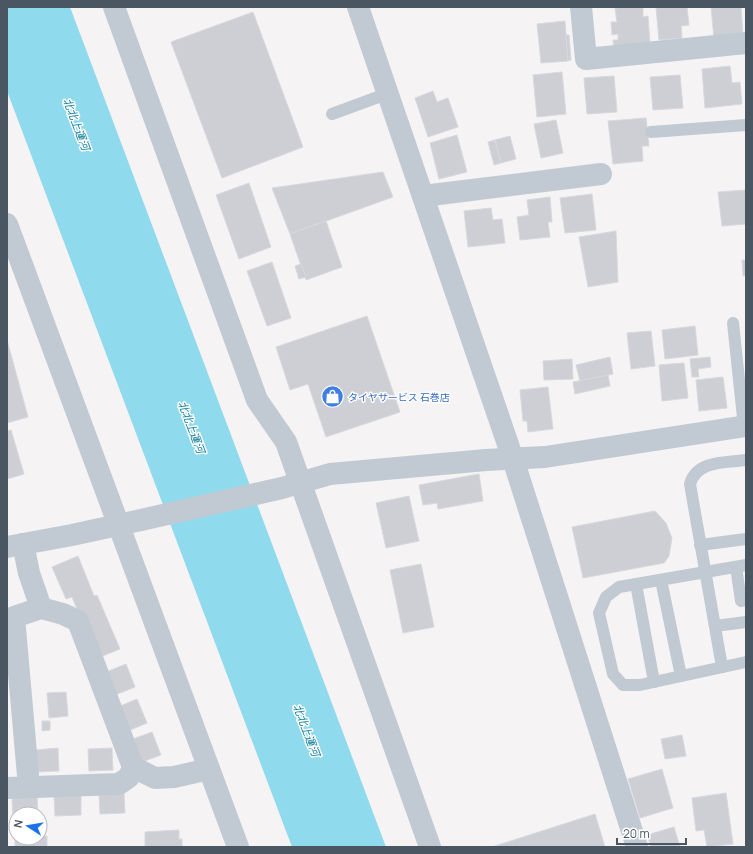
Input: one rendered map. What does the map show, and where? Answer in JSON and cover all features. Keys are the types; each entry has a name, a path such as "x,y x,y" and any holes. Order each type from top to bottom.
{"street":[{"path":"114,7 257,400 286,442 291,485 430,847"},
{"path":"358,7 389,93 513,459 637,847"},
{"path":"581,7 586,59 746,43"},
{"path":"423,196 601,174"},
{"path":"7,224 238,847"},
{"path":"41,608 29,573 15,545 141,520 291,485 330,474 545,457 745,427"},
{"path":"7,788 118,784 129,778 133,767 78,621 63,614 41,608 14,617 29,787"},
{"path":"133,767 155,778 174,778 209,769"}],"lane":[{"path":"332,114 389,93"},
{"path":"651,132 746,125"},
{"path":"733,323 745,427"},
{"path":"722,667 690,484 692,475 703,466 746,460"},
{"path":"700,545 746,539"},
{"path":"746,600 741,601 741,566 619,587 606,598 599,613 613,674 623,686 640,685 746,662"},
{"path":"661,580 681,676"},
{"path":"636,584 654,682"},
{"path":"715,626 746,622"}],"water":[{"name":"北北上運河","path":"7,7 70,7 386,847 292,847 7,91"}],"building":[{"path":"643,7 643,17 648,16 650,43 614,50 613,40 618,40 618,34 612,35 611,22 617,22 615,8"},
{"path":"656,7 687,7 689,25 681,26 682,38 659,40"},
{"path":"711,7 741,7 743,36 714,39"},
{"path":"253,12 303,147 222,178 171,42"},
{"path":"565,21 568,61 541,63 537,24"},
{"path":"566,35 569,35 571,60 568,61"},
{"path":"730,66 732,83 740,82 742,104 705,108 702,69"},
{"path":"562,72 566,114 537,117 533,75"},
{"path":"680,75 683,108 653,110 650,77"},
{"path":"614,76 617,112 587,114 584,78"},
{"path":"433,91 437,102 448,98 458,127 428,137 415,98"},
{"path":"646,118 649,146 642,146 643,161 613,164 608,121"},
{"path":"556,120 563,153 541,158 534,124"},
{"path":"457,135 467,172 439,179 430,143"},
{"path":"510,136 516,159 501,163 495,140"},
{"path":"495,140 501,163 494,165 488,142"},
{"path":"383,172 393,197 290,234 272,188"},
{"path":"249,183 271,247 239,259 216,195"},
{"path":"746,190 746,224 722,226 718,192"},
{"path":"592,194 596,230 565,233 560,198"},
{"path":"550,197 552,222 548,222 550,237 520,240 517,217 529,215 527,200"},
{"path":"491,208 493,220 502,219 505,243 468,247 464,211"},
{"path":"326,221 342,267 306,280 290,234"},
{"path":"616,231 618,282 588,287 579,237"},
{"path":"742,260 746,260 746,275 743,276"},
{"path":"272,262 291,318 267,326 247,271"},
{"path":"301,264 306,277 299,279 295,266"},
{"path":"367,316 400,412 326,437 308,384 290,390 276,347"},
{"path":"695,326 698,355 665,359 662,330"},
{"path":"651,331 655,366 631,369 627,333"},
{"path":"7,340 28,417 7,423"},
{"path":"610,357 613,374 580,381 576,365"},
{"path":"710,357 711,367 698,369 699,377 692,377 690,359"},
{"path":"572,359 573,379 544,380 543,361"},
{"path":"684,363 688,398 662,401 659,365"},
{"path":"608,375 610,386 575,394 573,382"},
{"path":"723,377 727,408 699,411 696,380"},
{"path":"548,387 553,429 528,432 527,421 523,421 520,390"},
{"path":"11,430 24,474 7,479 7,431"},
{"path":"479,474 483,501 438,509 437,503 423,505 419,485"},
{"path":"409,496 419,541 386,548 376,503"},
{"path":"655,511 666,523 672,538 669,556 664,563 583,578 572,527"},
{"path":"78,556 94,596 97,595 120,649 100,657 89,638 72,597 66,599 52,567"},
{"path":"421,564 434,627 403,633 390,570"},
{"path":"126,664 135,687 115,695 106,672"},
{"path":"66,692 68,716 49,718 47,693"},
{"path":"137,699 147,723 128,731 118,707"},
{"path":"42,721 50,721 50,730 42,731"},
{"path":"152,732 161,755 142,762 133,739"},
{"path":"682,735 686,756 665,759 661,739"},
{"path":"58,748 59,771 36,772 35,750"},
{"path":"112,748 113,770 89,771 88,749"},
{"path":"662,769 673,808 640,818 628,779"},
{"path":"81,793 81,815 55,816 54,794"},
{"path":"726,793 733,844 707,847 704,830 696,831 692,798"},
{"path":"124,794 125,813 100,814 99,795"},
{"path":"37,796 38,806 12,806 12,797"},
{"path":"595,814 605,847 492,847"},
{"path":"674,827 680,847 651,847 647,835"},
{"path":"179,830 179,839 182,839 182,847 145,847 145,832"},
{"path":"15,846 47,846 47,847"}],"place":[{"name":"タイヤサービス 石巻店","path":"333,397"}]}
